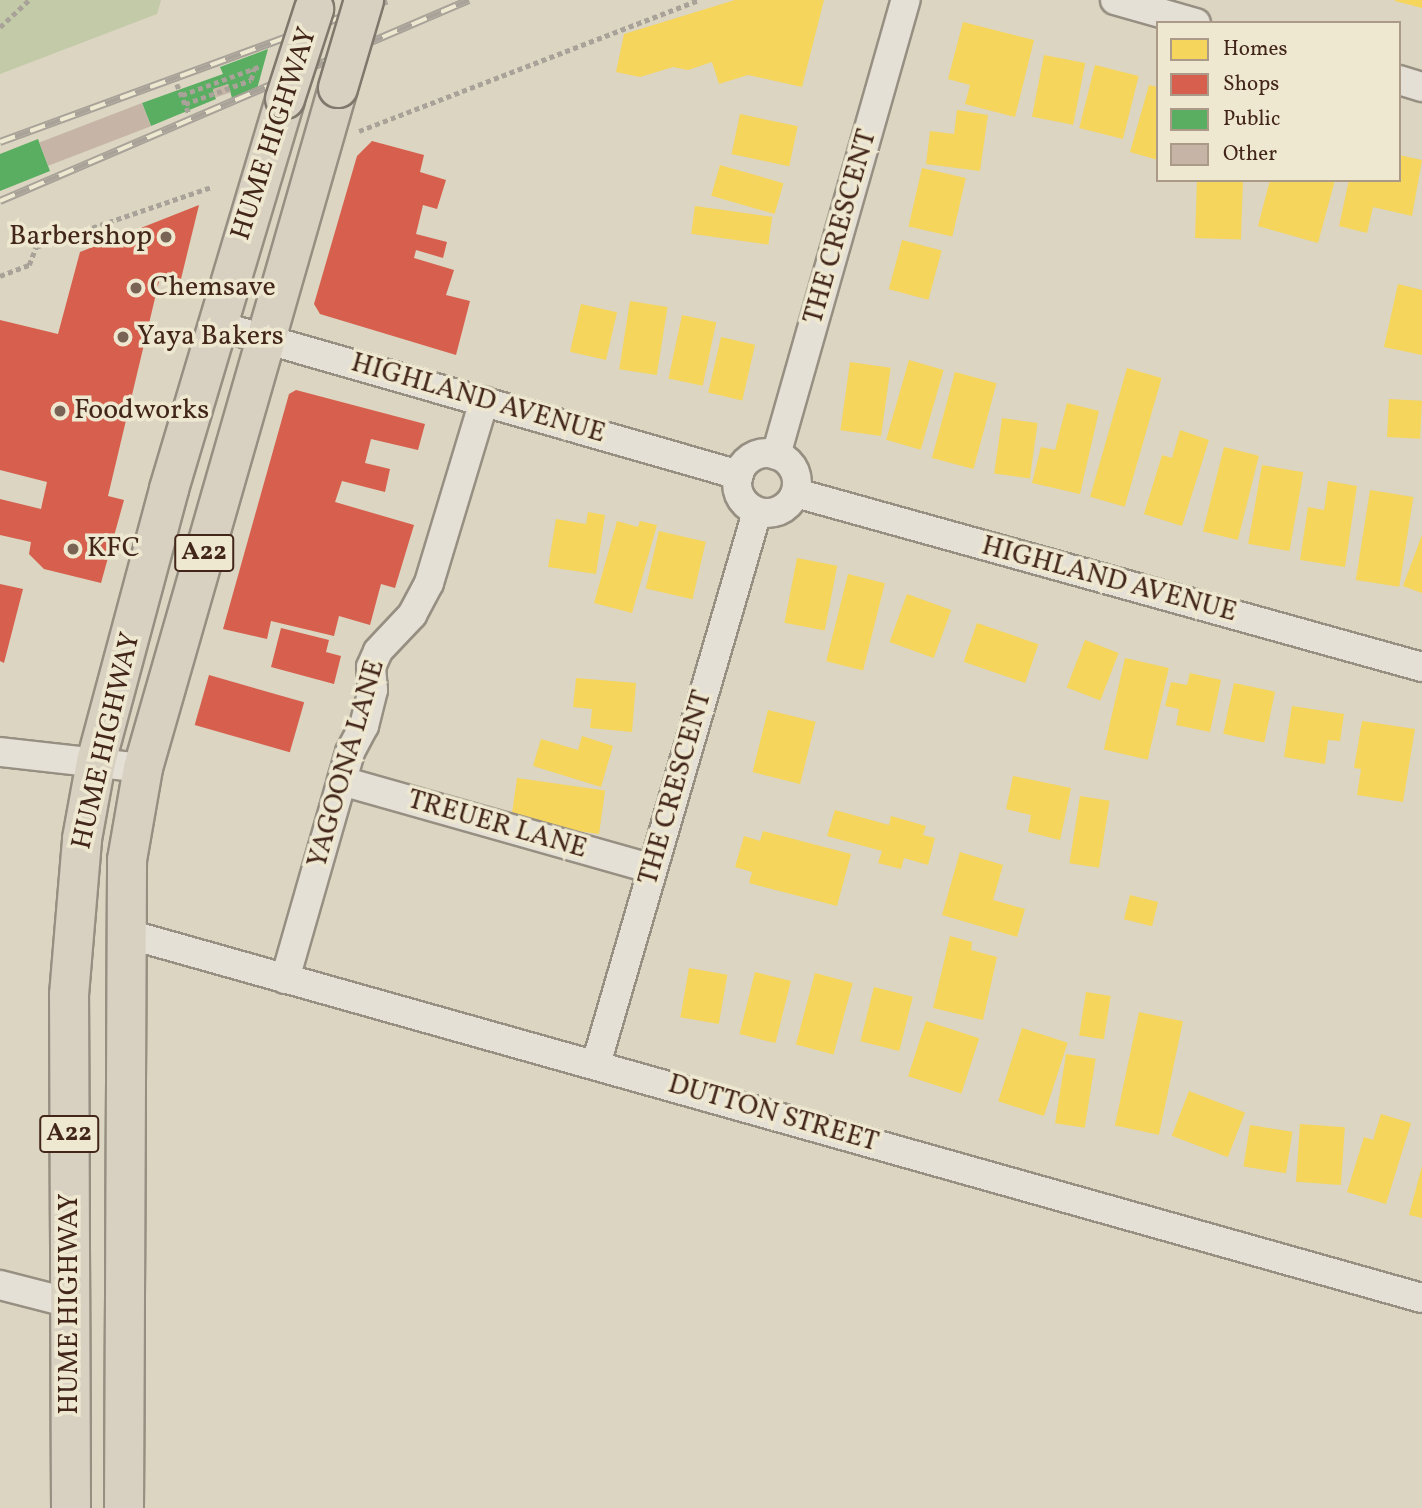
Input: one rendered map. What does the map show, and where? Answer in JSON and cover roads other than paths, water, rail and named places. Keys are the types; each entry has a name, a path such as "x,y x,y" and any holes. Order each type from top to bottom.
{"highway":[{"name":"HUME HIGHWAY","path":"124,1508 124,933 127,860 143,768 364,0"},
{"name":"HUME HIGHWAY","path":"71,1508 69,995 80,850 96,762 216,325 316,4"}],"street":[{"name":"THE CRESCENT","path":"776,455 906,0"},
{"path":"1115,0 1189,21"},
{"path":"1401,81 1422,86"},
{"name":"HIGHLAND AVENUE","path":"216,325 738,475"},
{"name":"YAGOONA LANE","path":"285,979 350,752 364,726 373,690 371,667 378,651 412,615 429,583 484,401"},
{"path":"776,455 792,465 796,493 776,512 757,512 739,493 738,475 749,460 776,455"},
{"name":"HIGHLAND AVENUE","path":"796,493 1422,667"},
{"name":"THE CRESCENT","path":"596,1064 757,512"},
{"path":"0,752 143,768"},
{"name":"TREUER LANE","path":"342,781 652,869"},
{"name":"DUTTON STREET","path":"124,933 1422,1298"},
{"path":"0,1285 70,1303"}],"railway":[{"path":"0,142 387,0"},
{"path":"0,201 469,0"}],"place":[{"name":"Barbershop","path":"166,237"},
{"name":"Chemsave","path":"136,288"},
{"name":"Yaya Bakers","path":"123,337"},
{"name":"Foodworks","path":"60,411"},
{"name":"KFC","path":"73,549"}]}
